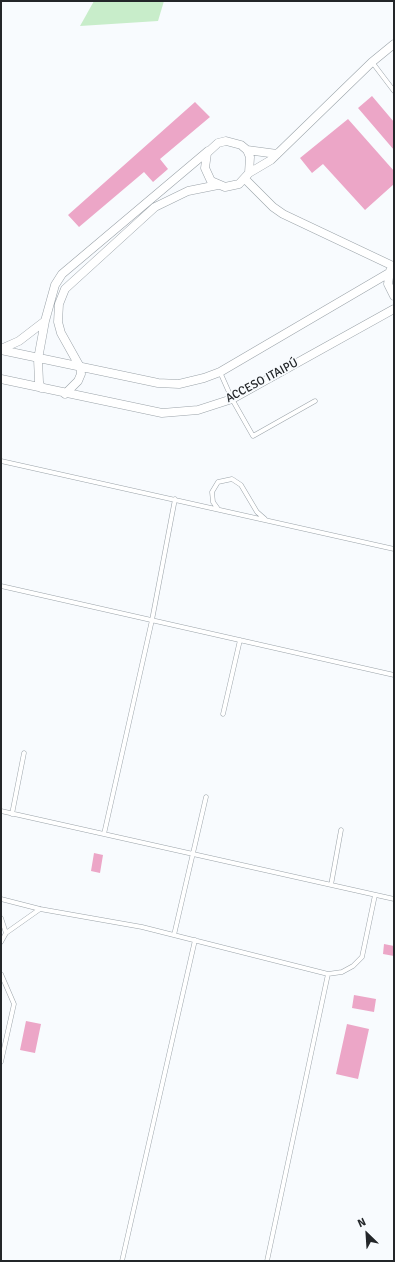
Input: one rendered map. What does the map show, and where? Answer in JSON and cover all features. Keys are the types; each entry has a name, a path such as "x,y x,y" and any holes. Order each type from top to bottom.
{"street":[{"path":"65,394 78,381 81,374 80,368 61,333 58,322 59,304 65,289 155,207 188,191 218,185 232,187 266,163 372,62 394,44"},
{"path":"41,388 39,382 38,359 45,321 55,285 62,274 218,143 234,142 247,150 276,154"},
{"path":"212,148 205,160 205,168 212,181 218,185"},
{"path":"247,150 251,165 247,176"},
{"path":"247,176 273,207 283,214 392,268"},
{"path":"1,350 80,368 158,383 179,384 204,378 220,372 392,268"},
{"path":"392,268 388,284 394,296"},
{"name":"ACCESO ITAIPÚ","path":"1,379 65,394 162,413 198,410 232,399 394,309"},
{"path":"1,350 19,341 45,321"}],"lane":[{"path":"372,62 394,91"},
{"path":"220,372 232,399 253,436 315,401"},
{"path":"1,461 394,549"},
{"path":"218,509 213,502 212,492 218,482 232,479 240,485 257,512 265,520"},
{"path":"104,834 152,620 175,500"},
{"path":"1,586 394,675"},
{"path":"223,714 240,640"},
{"path":"12,814 24,753"},
{"path":"174,935 206,797"},
{"path":"1,811 394,899"},
{"path":"331,885 341,830"},
{"path":"1,899 40,909 142,927 328,974 342,972 353,966 362,957 375,895"},
{"path":"1,942 6,933 40,909"},
{"path":"1,918 6,933"},
{"path":"122,1261 196,940"},
{"path":"1,974 14,1004 1,1062"},
{"path":"267,1261 328,974"}],"green space":[{"path":"94,1 164,1 158,21 80,26"}],"building":[{"path":"372,96 394,122 394,150 358,108"},
{"path":"195,102 210,117 160,159 168,169 153,182 144,172 79,227 68,215"},
{"path":"348,119 394,171 394,184 365,210 323,164 312,173 300,158"},
{"path":"94,853 103,855 100,873 91,871"},
{"path":"384,944 394,946 394,956 383,954"},
{"path":"354,995 376,999 374,1012 352,1008"},
{"path":"26,1021 41,1024 35,1053 20,1050"},
{"path":"347,1024 369,1029 358,1079 336,1074"}]}
